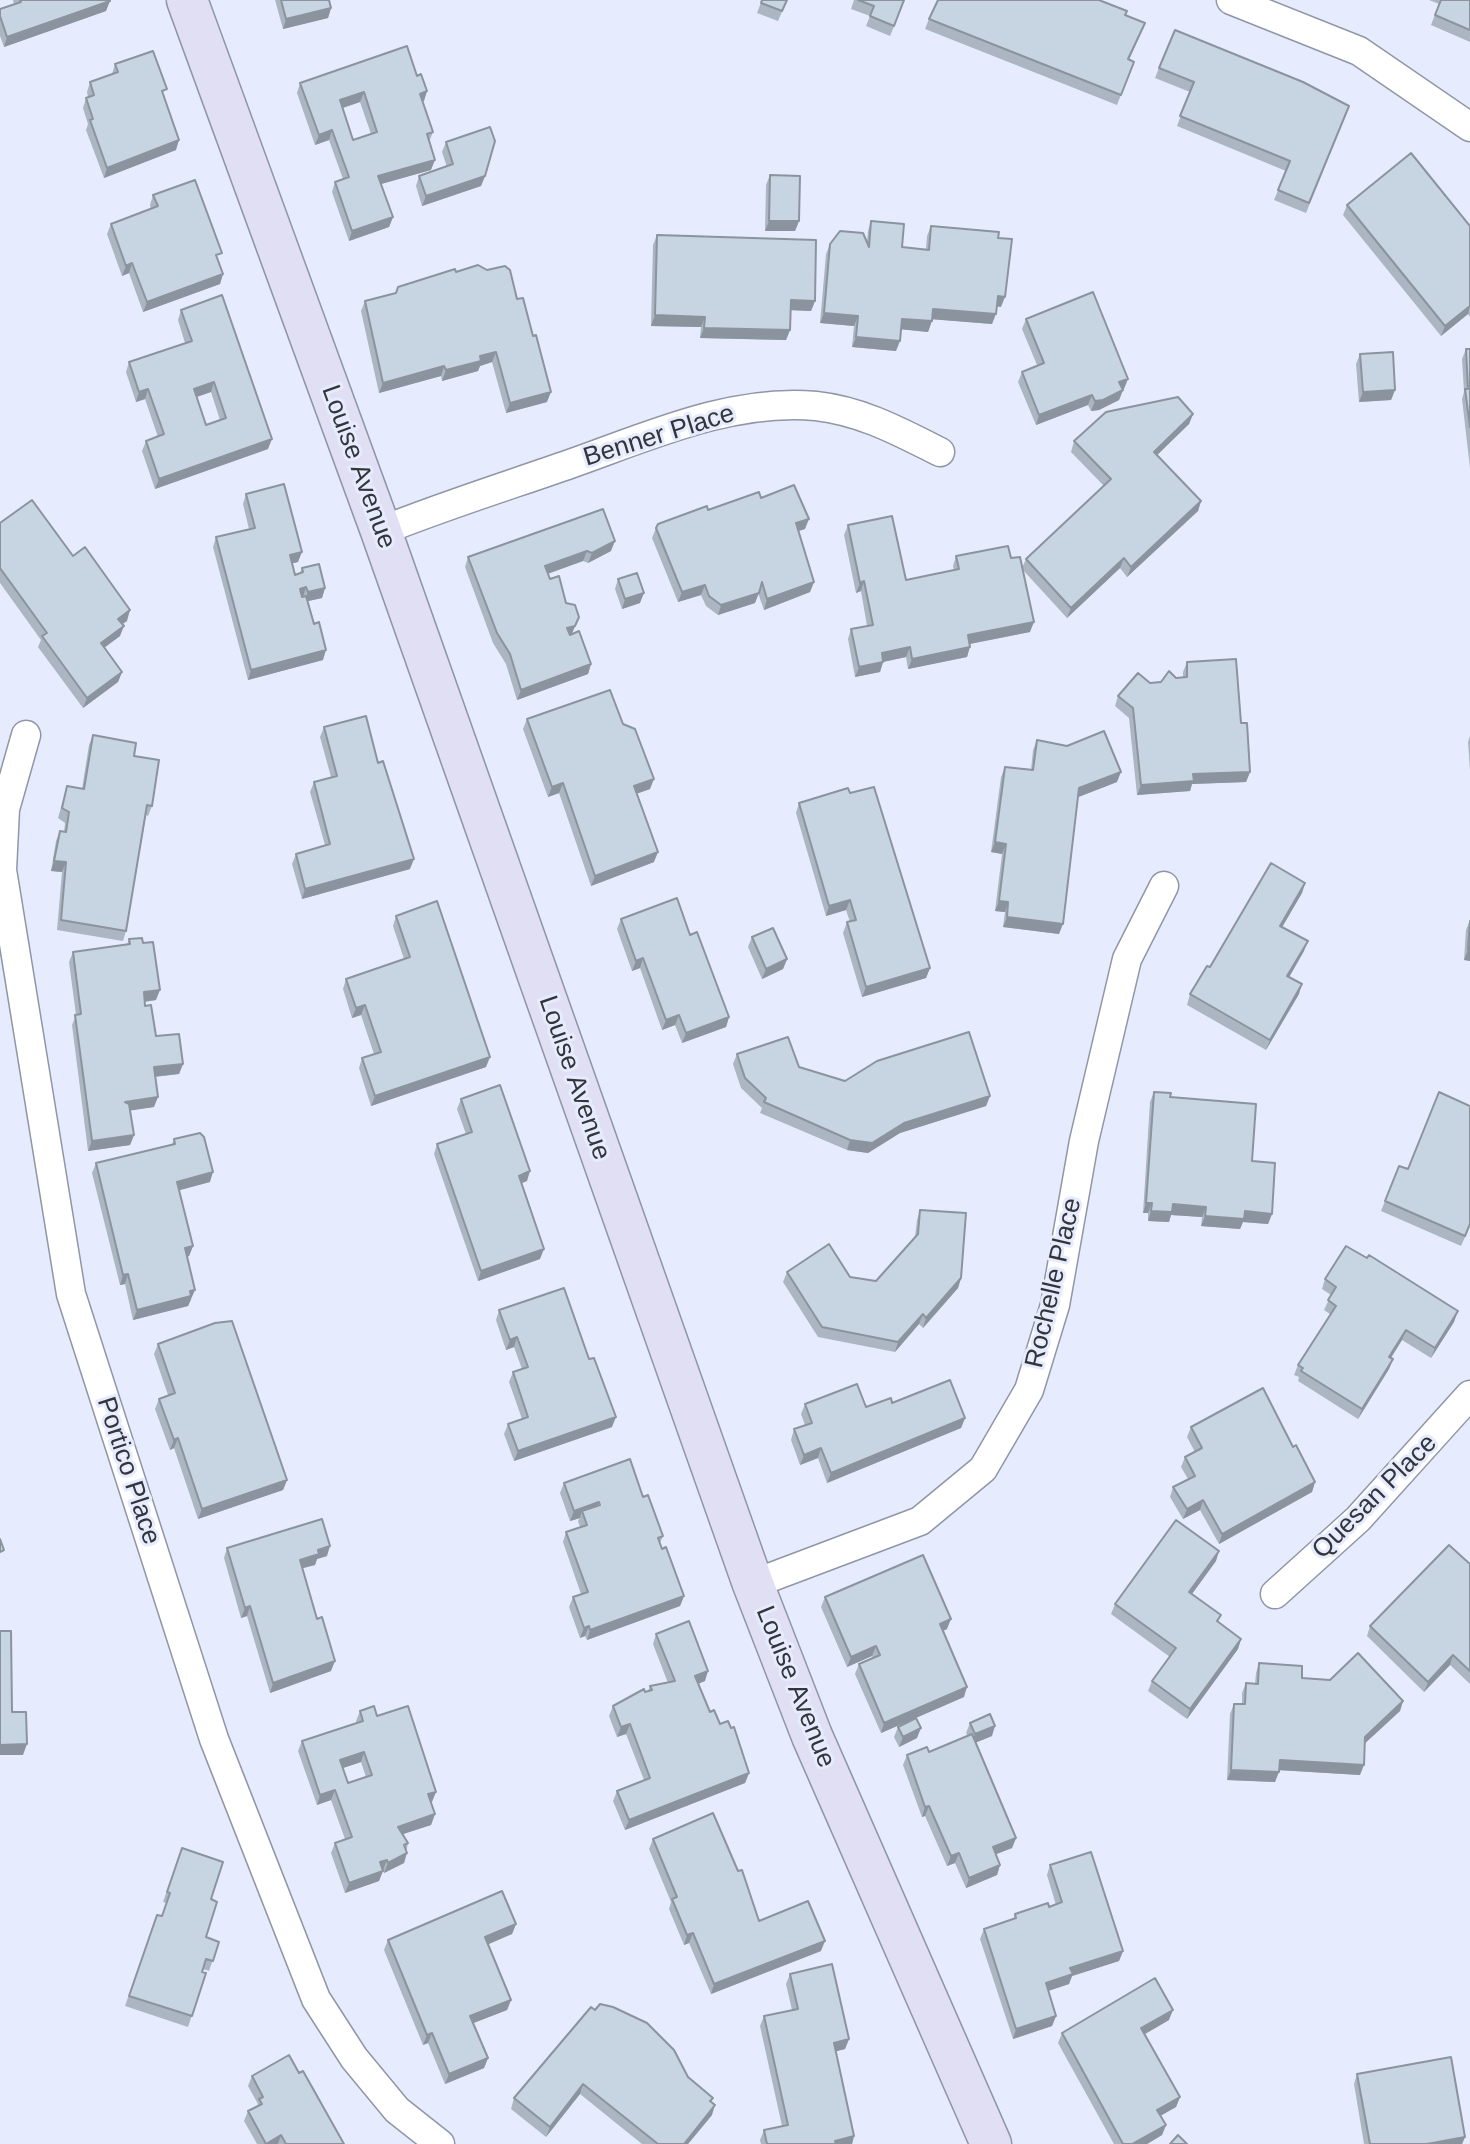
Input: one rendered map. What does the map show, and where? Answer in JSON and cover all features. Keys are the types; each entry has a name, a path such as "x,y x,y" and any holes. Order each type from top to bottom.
{"street":[{"name":"Louise Avenue","path":"187,0 381,531 753,1584 812,1736 984,2142"},
{"path":"1231,0 1359,51 1470,127"},
{"name":"Benner Place","path":"381,531 672,428 734,411 813,406 847,411 879,421 940,452"},
{"name":"Portico Place","path":"26,735 5,809 2,870 71,1294 214,1739 316,1999 354,2058 397,2110 440,2144"},
{"name":"Rochelle Place","path":"753,1584 920,1521 983,1469 1029,1390 1055,1305 1084,1141 1127,959 1164,886"},
{"name":"Quesan Place","path":"1275,1594 1358,1519 1470,1395"}],"building":[{"path":"20,0 110,1 7,37 0,9"},
{"path":"281,0 329,0 331,8 286,19"},
{"path":"762,0 787,0 782,11 761,3"},
{"path":"858,0 904,0 894,26 870,16 874,6"},
{"path":"938,0 1099,0 1127,11 1125,15 1145,23 1128,59 1134,62 1121,95 929,19"},
{"path":"1441,0 1470,0 1470,30 1435,15"},
{"path":"1175,30 1303,82 1349,106 1309,203 1278,190 1290,161 1180,116 1194,82 1159,68"},
{"path":"407,46 417,76 421,74 427,91 420,94 433,132 427,134 435,160 378,176 393,217 352,231 335,182 349,177 332,130 319,135 300,83","holes":["364,92 377,132 353,140 340,100"]},
{"path":"153,51 167,89 162,91 179,140 107,168 90,120 93,119 86,98 94,95 90,82 118,72 115,64"},
{"path":"490,127 495,141 485,176 426,196 419,176 453,164 446,142"},
{"path":"1411,153 1470,226 1470,306 1445,326 1347,205"},
{"path":"770,175 800,176 799,221 769,221"},
{"path":"195,180 222,253 216,255 223,274 147,302 132,263 126,266 111,224 158,206 153,195"},
{"path":"871,221 904,224 902,247 929,250 931,226 999,232 998,238 1012,239 1005,297 998,296 996,314 933,309 932,321 902,319 900,341 856,337 858,316 824,313 830,244 840,231 863,233 869,247"},
{"path":"657,235 816,240 815,301 791,300 790,330 704,328 705,317 655,315"},
{"path":"478,265 487,270 505,266 510,270 517,299 523,298 533,336 536,335 551,392 510,403 496,352 480,356 481,361 446,370 444,366 383,383 365,301 396,293 398,287"},
{"path":"1093,292 1128,379 1119,382 1123,390 1103,400 1095,401 1092,395 1039,415 1022,372 1044,363 1026,319"},
{"path":"222,295 272,439 159,479 146,441 164,434 148,389 139,392 129,362 192,341 181,310","holes":["214,382 226,418 206,425 194,389"]},
{"path":"1466,349 1470,349 1470,427 1465,389 1468,389"},
{"path":"1393,352 1395,390 1363,392 1360,354"},
{"path":"1178,397 1193,414 1154,452 1201,501 1131,567 1124,558 1071,608 1026,559 1111,479 1074,441 1106,412"},
{"path":"284,484 302,552 290,555 295,575 303,572 302,568 319,564 325,588 308,592 306,587 300,589 302,597 306,596 314,624 319,622 326,650 251,670 216,537 255,528 246,494"},
{"path":"794,485 809,519 796,523 814,582 767,599 762,582 759,593 721,605 709,596 705,585 682,592 656,528 658,524 707,506 708,510 759,492 761,498"},
{"path":"32,500 73,556 85,547 130,610 118,619 124,626 101,643 122,672 87,698 42,636 47,633 0,568 0,523"},
{"path":"603,509 615,541 592,553 587,551 545,566 550,579 559,576 566,603 575,605 579,617 575,626 567,628 570,635 579,631 591,664 521,690 510,654 497,633 468,557"},
{"path":"892,516 906,580 959,569 956,556 1008,546 1011,558 1020,557 1034,622 968,635 970,647 912,659 910,647 882,653 883,662 859,667 851,629 873,625 864,581 860,583 848,525"},
{"path":"637,573 644,593 625,599 618,579"},
{"path":"1236,659 1241,723 1247,723 1250,772 1193,774 1194,781 1141,785 1133,708 1118,696 1138,673 1150,683 1161,682 1169,671 1176,678 1187,677 1187,662"},
{"path":"610,690 623,724 635,729 654,779 634,786 658,852 595,876 563,783 552,787 527,719"},
{"path":"366,716 378,763 383,761 414,859 305,889 296,854 330,844 314,782 337,776 324,727"},
{"path":"1104,731 1121,772 1079,788 1063,924 1007,917 1008,902 999,901 1006,844 995,842 1005,767 1033,770 1037,740 1067,746"},
{"path":"93,735 136,743 134,756 159,760 152,806 147,805 126,931 61,920 66,862 54,861 60,831 66,832 69,812 62,808 67,786 84,789"},
{"path":"874,787 930,968 866,987 847,922 856,920 850,900 829,906 799,803 848,788 850,793"},
{"path":"1271,863 1305,883 1280,926 1308,941 1287,976 1302,984 1270,1040 1190,994 1207,966 1210,967"},
{"path":"677,898 690,935 697,932 729,1017 686,1033 679,1015 666,1020 643,958 636,961 621,919"},
{"path":"437,901 490,1057 375,1096 362,1058 381,1052 365,1005 356,1008 346,979 410,957 396,916"},
{"path":"773,928 787,959 766,969 752,937"},
{"path":"142,938 143,943 153,942 160,990 144,992 145,1006 151,1005 156,1036 179,1034 183,1064 154,1067 158,1097 125,1102 129,1104 134,1135 92,1141 75,1015 81,1014 73,952 130,944 129,939"},
{"path":"969,1032 990,1096 904,1123 872,1143 850,1140 764,1102 766,1098 745,1078 737,1054 788,1037 799,1067 845,1081 877,1061"},
{"path":"500,1085 530,1171 519,1176 544,1249 481,1271 437,1144 472,1132 461,1099"},
{"path":"1154,1092 1171,1093 1170,1097 1256,1104 1252,1161 1275,1163 1272,1214 1245,1211 1244,1219 1205,1216 1206,1207 1173,1204 1172,1212 1151,1211 1152,1203 1146,1203"},
{"path":"1439,1092 1470,1106 1470,1224 1465,1236 1385,1201 1399,1166 1408,1169"},
{"path":"200,1133 204,1137 213,1172 177,1182 193,1246 185,1248 195,1290 190,1291 191,1296 137,1310 128,1274 123,1275 96,1163 175,1144 174,1139"},
{"path":"920,1210 966,1213 961,1278 926,1318 923,1314 898,1342 822,1327 787,1272 829,1244 850,1277 876,1281 918,1234"},
{"path":"1346,1246 1367,1258 1369,1255 1458,1311 1435,1348 1406,1330 1389,1357 1393,1359 1362,1409 1301,1371 1303,1368 1298,1365 1336,1306 1328,1300 1336,1287 1325,1279"},
{"path":"564,1288 589,1359 594,1358 616,1417 518,1451 508,1424 528,1417 513,1372 528,1367 517,1337 510,1340 499,1310"},
{"path":"232,1321 287,1480 202,1509 178,1438 174,1440 159,1399 175,1393 158,1344 215,1323"},
{"path":"950,1380 965,1418 831,1473 821,1448 804,1455 794,1429 812,1423 805,1404 857,1384 866,1407 891,1398 892,1403"},
{"path":"1263,1388 1315,1482 1222,1534 1203,1500 1187,1509 1173,1487 1195,1476 1185,1457 1202,1448 1191,1427"},
{"path":"630,1459 643,1497 648,1495 663,1536 658,1538 662,1549 666,1547 684,1596 590,1630 589,1626 584,1628 573,1597 588,1592 566,1532 587,1525 582,1511 600,1505 599,1502 574,1511 564,1483"},
{"path":"322,1519 330,1546 318,1550 319,1554 300,1560 317,1619 322,1617 335,1661 273,1683 250,1606 245,1608 227,1548"},
{"path":"1176,1520 1219,1551 1189,1592 1221,1615 1217,1621 1241,1639 1190,1709 1152,1681 1176,1648 1115,1604"},
{"path":"1449,1545 1470,1564 1470,1671 1453,1655 1428,1682 1370,1626"},
{"path":"923,1555 951,1619 940,1624 967,1687 884,1723 859,1664 880,1655 876,1646 851,1657 825,1597"},
{"path":"689,1621 708,1671 695,1676 710,1712 714,1710 720,1724 728,1721 731,1728 734,1727 749,1773 629,1820 617,1791 650,1778 630,1724 621,1727 613,1706 644,1689 645,1692 652,1690 650,1686 675,1681 656,1634"},
{"path":"0,1631 11,1631 12,1712 26,1712 27,1744 0,1745"},
{"path":"1358,1653 1403,1701 1365,1737 1364,1765 1280,1760 1279,1772 1231,1770 1234,1704 1245,1704 1246,1683 1258,1684 1259,1663 1302,1666 1302,1678 1330,1680"},
{"path":"374,1706 377,1716 408,1706 436,1792 428,1794 435,1814 398,1827 408,1843 404,1845 407,1853 388,1863 387,1860 380,1862 383,1871 349,1883 335,1843 352,1837 335,1790 320,1795 302,1741 363,1721 360,1711","holes":["364,1752 372,1775 348,1783 340,1760"]},
{"path":"990,1714 995,1726 975,1734 970,1723"},
{"path":"916,1718 921,1728 903,1737 898,1727"},
{"path":"972,1734 1016,1838 993,1847 1000,1865 969,1878 959,1853 951,1856 929,1806 925,1807 907,1755 927,1747 929,1752"},
{"path":"713,1813 738,1871 742,1870 759,1921 808,1901 825,1941 714,1984 693,1933 687,1935 672,1899 677,1897 653,1839"},
{"path":"182,1848 223,1862 211,1899 217,1902 206,1937 219,1942 213,1961 206,1959 202,1972 206,1973 192,2016 129,1996 157,1915 162,1916"},
{"path":"1091,1852 1123,1951 1070,1968 1073,1974 1046,1983 1056,2016 1016,2029 984,1929 1016,1918 1015,1914 1048,1903 1049,1907 1062,1902 1050,1865"},
{"path":"502,1891 516,1924 485,1937 511,2000 470,2016 488,2058 449,2074 432,2033 427,2035 388,1940"},
{"path":"832,1964 849,2039 834,2043 854,2136 835,2141 836,2144 767,2144 764,2130 788,2125 764,2016 798,2009 790,1974"},
{"path":"1155,1978 1173,2010 1141,2028 1180,2097 1157,2110 1166,2125 1132,2144 1123,2144 1062,2033"},
{"path":"600,2004 647,2023 674,2050 688,2077 713,2098 710,2101 715,2105 684,2144 658,2144 583,2084 550,2127 514,2098 591,2007 595,2010"},
{"path":"289,2055 299,2073 303,2071 344,2144 286,2144 281,2135 266,2144 248,2111 262,2104 259,2099 263,2097 252,2076"},
{"path":"1451,2057 1465,2137 1427,2144 1370,2144 1357,2074"},
{"path":"1178,2135 1187,2144 1170,2144"}]}
